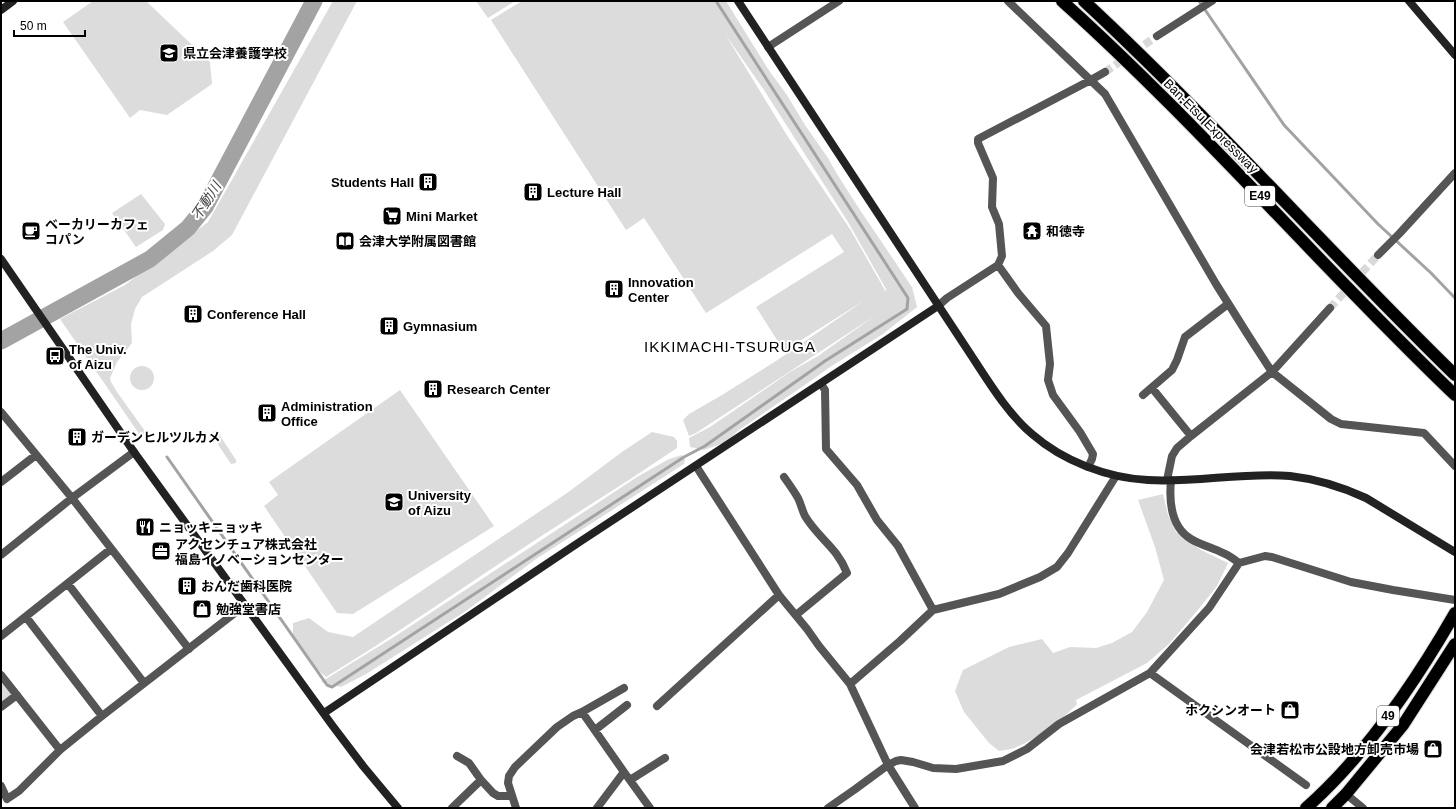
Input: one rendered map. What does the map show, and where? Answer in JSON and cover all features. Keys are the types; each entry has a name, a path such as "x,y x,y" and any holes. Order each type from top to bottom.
{"highway":[{"name":"Ban-Etsu Expressway","path":"1062,1 1174,108 1391,332 1455,395"},
{"name":"Ban-Etsu Expressway","path":"1084,1 1128,42 1244,158 1401,322 1455,375"},
{"name":"49","path":"1306,808 1353,760 1383,722 1433,651 1455,613"},
{"name":"49","path":"1332,808 1346,794 1403,725 1455,644"}],"street":[{"path":"1,10 13,1"},
{"path":"738,1 994,389 1024,427 1032,434 1056,450 1088,467 1116,476 1148,480 1169,480 1276,475 1291,476 1322,482 1366,498 1455,552"},
{"path":"768,47 839,1"},
{"path":"1008,1 1105,94 1228,304 1272,372 1336,422 1341,424 1424,433 1455,466"},
{"path":"1157,36 1212,1"},
{"path":"1409,1 1455,55"},
{"path":"324,714 578,543 938,306 998,264 1002,256 999,224 992,207 993,178 978,143 978,139 1105,72"},
{"path":"1378,255 1393,241 1455,173"},
{"path":"1,259 134,452 324,714 363,766 398,808"},
{"path":"998,264 1018,293 1046,326 1050,364 1048,380 1053,395 1080,432 1093,454 1088,467"},
{"path":"1143,395 1172,370 1177,360 1184,337 1228,304"},
{"path":"1239,563 1224,553 1191,538 1182,531 1170,506 1169,480 1172,456 1177,448 1190,436 1272,372 1330,308"},
{"path":"821,384 825,390 826,449 857,485 876,520 898,546 933,610"},
{"path":"1152,388 1190,436"},
{"path":"1,412 72,498 189,649"},
{"path":"1,555 72,498 134,452"},
{"path":"1,482 36,455"},
{"path":"696,466 779,595 850,684 888,765 915,808"},
{"path":"850,684 900,642 933,610 999,594 1040,577 1057,567 1068,553 1116,476"},
{"path":"784,477 799,499 804,515 821,538 838,554 847,573 796,615"},
{"path":"1,636 111,549"},
{"path":"828,808 888,765 896,761 901,760 933,768 956,769 1003,761 1026,749 1059,724 1150,673 1209,608 1239,563 1266,556 1272,557 1351,582 1455,600"},
{"path":"68,584 144,683"},
{"path":"656,706 779,595"},
{"path":"1,786 7,799 19,790 60,750 245,605"},
{"path":"26,617 102,716"},
{"path":"1150,673 1306,785"},
{"path":"1,675 60,750"},
{"path":"516,808 508,783 509,776 514,767 557,727 573,716 624,688"},
{"path":"1,707 16,695"},
{"path":"594,730 627,705"},
{"path":"582,712 650,808"},
{"path":"457,756 470,763 481,780 493,793 498,796 512,796"},
{"path":"630,780 665,758"},
{"path":"597,808 624,772"},
{"path":"452,808 481,780"},
{"path":"1346,794 1363,808"}],"shaded area":[{"path":"93,1 146,1 210,62 212,84 167,115 140,110 130,118 63,22"},
{"path":"333,1 357,1 232,235 213,251 142,297 135,309 131,324 132,343 117,362 110,378 117,392 145,431 146,436 142,438 60,319 125,285 208,222"},
{"path":"476,1 515,1 488,18"},
{"path":"522,1 726,1 768,69 787,95 858,207 912,287 917,307 883,334 830,367 739,430 726,442 704,450 690,447 689,438 710,427 790,372 818,356 876,315 696,433 689,436 683,420 689,414 776,361 865,300 784,351 756,307 844,252 832,234 706,313 644,218 626,230 491,20","holes":["725,34 764,90 848,222 886,289 886,292 850,229 788,137"]},
{"path":"141,194 165,224 163,230 136,247 112,213"},
{"path":"142,366 150,370 154,378 150,386 142,390 134,386 130,378 134,370"},
{"path":"400,390 494,526 353,614 337,613 264,506 278,495 269,482"},
{"path":"214,431 217,431 236,460 236,463 231,464 211,434"},
{"path":"652,432 674,437 677,441 677,448 326,677 314,667 293,638 293,623 309,618 328,632 353,637 567,493 622,452"},
{"path":"682,455 685,460 684,464 536,559 466,611 366,674 341,687 321,682 394,637 637,477 669,459"},
{"path":"1163,494 1168,515 1176,532 1201,550 1228,563 1217,586 1169,644 1147,663 1076,700 1077,704 1071,710 1056,723 1028,742 1011,749 999,751 989,743 964,712 955,691 963,670 1009,647 1042,639 1053,653 1070,647 1096,648 1112,643 1132,632 1147,612 1164,580 1155,547 1138,500"},
{"path":"1,679 13,695 1,704"}],"waterway":[{"name":"不動川","path":"1,341 150,259 188,228 205,207 314,1"},
{"path":"167,457 327,685 332,687 684,457 705,446 825,361 907,309 908,298 716,1"},
{"path":"1199,1 1284,125 1378,224 1431,273 1455,298"}],"tunnel":[{"path":"1105,72 1157,36"},
{"path":"1330,308 1378,255"}],"place":[{"name":"県立会津養護学校","path":"169,53"},
{"name":"Students Hall","path":"428,182"},
{"name":"Lecture Hall","path":"533,192"},
{"name":"Mini Market","path":"392,216"},
{"name":"ベーカリーカフェ コパン","path":"31,231"},
{"name":"和徳寺","path":"1032,231"},
{"name":"会津大学附属図書館","path":"345,241"},
{"name":"Innovation Center","path":"614,289"},
{"name":"Conference Hall","path":"193,314"},
{"name":"Gymnasium","path":"389,326"},
{"name":"The Univ. of Aizu","path":"55,356"},
{"name":"Research Center","path":"433,389"},
{"name":"Administration Office","path":"267,413"},
{"name":"ガーデンヒルツルカメ","path":"77,437"},
{"name":"University of Aizu","path":"394,502"},
{"name":"ニョッキニョッキ","path":"145,527"},
{"name":"アクセンチュア株式会社 福島イノベーションセンター","path":"161,551"},
{"name":"おんだ歯科医院","path":"187,586"},
{"name":"勉強堂書店","path":"202,609"},
{"name":"ホクシンオート","path":"1290,710"},
{"name":"会津若松市公設地方卸売市場","path":"1433,749"}],"district":[{"name":"IKKIMACHI-TSURUGA","path":"730,346"}]}
